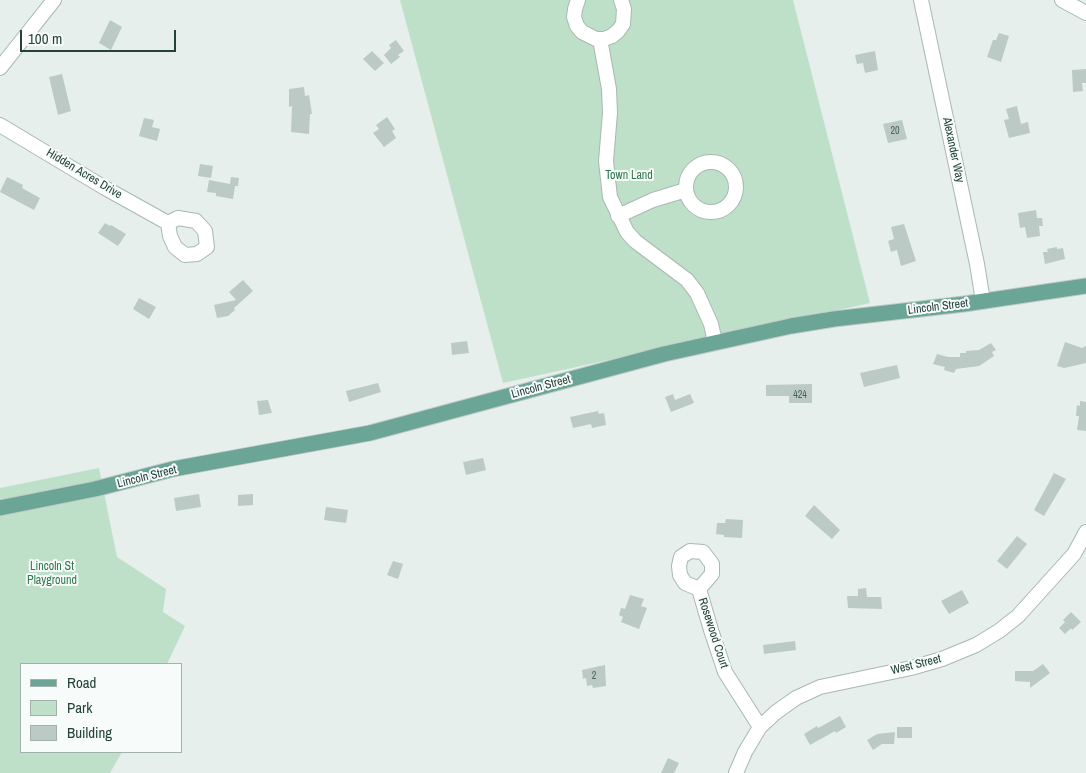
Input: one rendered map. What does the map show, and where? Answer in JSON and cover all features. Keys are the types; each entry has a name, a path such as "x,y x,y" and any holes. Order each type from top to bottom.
{"main road":[{"name":"Lincoln Street","path":"0,508 95,489 173,469 370,433 715,342 834,319 1086,286"}],"street":[{"path":"0,68 54,0"},
{"path":"578,0 574,17 577,26 588,36 600,39 612,36 623,24 625,17 621,0"},
{"name":"Alexander Way","path":"921,0 977,264 983,301"},
{"path":"1062,0 1086,13"},
{"path":"600,39 610,112 606,161 610,197 627,232 635,241 687,280 705,308 715,342"},
{"name":"Hidden Acres Drive","path":"0,125 168,223"},
{"path":"618,216 653,200 686,190"},
{"name":"West Street","path":"736,773 744,752 760,728 775,713 796,698 820,687 911,668 942,659 976,645 999,631 1018,616 1074,554 1086,532"},
{"name":"Rosewood Court","path":"699,589 725,672 760,728"}],"green space":[{"name":"Town Land","path":"400,0 793,0 870,303 503,383"},
{"name":"Lincoln St Playground","path":"99,468 117,557 166,589 163,612 185,626 167,663 20,663 20,753 121,753 110,773 0,773 0,488"}],"building":[{"path":"110,20 122,27 111,50 99,43"},
{"path":"999,33 1009,36 1001,62 987,57 993,40 996,40"},
{"path":"396,40 404,51 391,64 384,55 391,48 389,45"},
{"path":"372,51 384,63 375,71 363,59"},
{"path":"875,51 878,70 865,73 863,63 857,64 855,55"},
{"path":"1086,69 1086,83 1082,83 1083,91 1073,92 1072,70"},
{"path":"62,74 71,111 58,115 49,77"},
{"path":"304,87 305,96 309,95 312,114 310,114 309,134 291,132 292,106 289,107 289,89"},
{"path":"1017,106 1021,124 1028,122 1030,133 1009,138 1004,120 1009,119 1006,109"},
{"path":"387,117 395,129 392,131 396,138 384,147 373,133 379,129 376,125"},
{"path":"144,118 154,120 152,127 160,129 157,141 139,136"},
{"path":"902,120 907,139 888,143 883,124"},
{"path":"200,164 213,166 211,178 198,176"},
{"path":"7,177 23,185 22,188 40,198 34,210 0,192"},
{"path":"231,177 239,178 238,186 235,186 233,199 216,196 216,193 207,192 209,180 230,184"},
{"path":"1036,210 1037,218 1042,218 1043,226 1039,226 1040,236 1027,238 1025,227 1020,228 1018,213"},
{"path":"105,223 126,234 118,246 98,233"},
{"path":"904,224 916,261 901,266 897,250 891,252 888,241 894,239 891,227"},
{"path":"1057,247 1057,249 1063,248 1065,259 1045,264 1043,252 1048,252 1047,249"},
{"path":"243,280 253,291 228,316 217,318 214,305 236,300 229,292"},
{"path":"139,298 156,307 149,319 133,309"},
{"path":"467,341 469,353 452,355 451,343"},
{"path":"1065,342 1082,348 1086,346 1086,363 1064,368 1057,366"},
{"path":"991,343 996,350 992,352 994,356 979,366 956,369 954,373 944,370 945,367 933,364 937,354 948,357 960,357 960,353 979,350"},
{"path":"897,365 900,378 864,387 860,373"},
{"path":"378,383 381,392 349,402 346,391"},
{"path":"812,384 812,403 789,403 789,396 766,396 766,385"},
{"path":"673,394 675,400 690,394 694,403 671,412 665,397"},
{"path":"268,400 272,413 259,415 257,401"},
{"path":"1080,401 1086,402 1086,431 1077,430 1079,416 1076,416 1077,405 1080,406"},
{"path":"598,411 599,414 604,413 606,425 592,428 591,424 573,428 570,417"},
{"path":"483,458 486,470 466,475 463,462"},
{"path":"1054,473 1066,479 1044,516 1034,510"},
{"path":"199,494 201,507 176,511 174,498"},
{"path":"253,494 253,505 238,506 238,495"},
{"path":"814,505 840,530 832,539 805,516"},
{"path":"326,507 348,510 346,523 324,520"},
{"path":"726,519 743,520 742,538 724,537 724,535 716,534 717,523 725,523"},
{"path":"1017,536 1027,544 1007,569 997,561"},
{"path":"393,561 403,564 398,579 387,575"},
{"path":"866,588 867,597 881,597 882,609 848,608 847,596 858,596 858,589"},
{"path":"962,590 969,603 949,614 941,601"},
{"path":"630,595 644,599 641,606 647,608 639,629 621,622 623,617 619,615 621,608 625,609"},
{"path":"1071,612 1081,622 1065,634 1059,628 1065,622 1063,620"},
{"path":"795,641 796,650 764,654 763,645"},
{"path":"1043,664 1050,673 1030,688 1030,682 1015,681 1015,671 1033,671"},
{"path":"605,665 606,686 593,688 592,685 587,686 586,678 583,679 582,670"},
{"path":"840,716 846,727 810,745 804,734"},
{"path":"897,727 912,727 912,738 897,738"},
{"path":"895,732 894,744 882,744 873,750 867,740 877,734"},
{"path":"668,758 679,763 674,773 661,773"}]}
